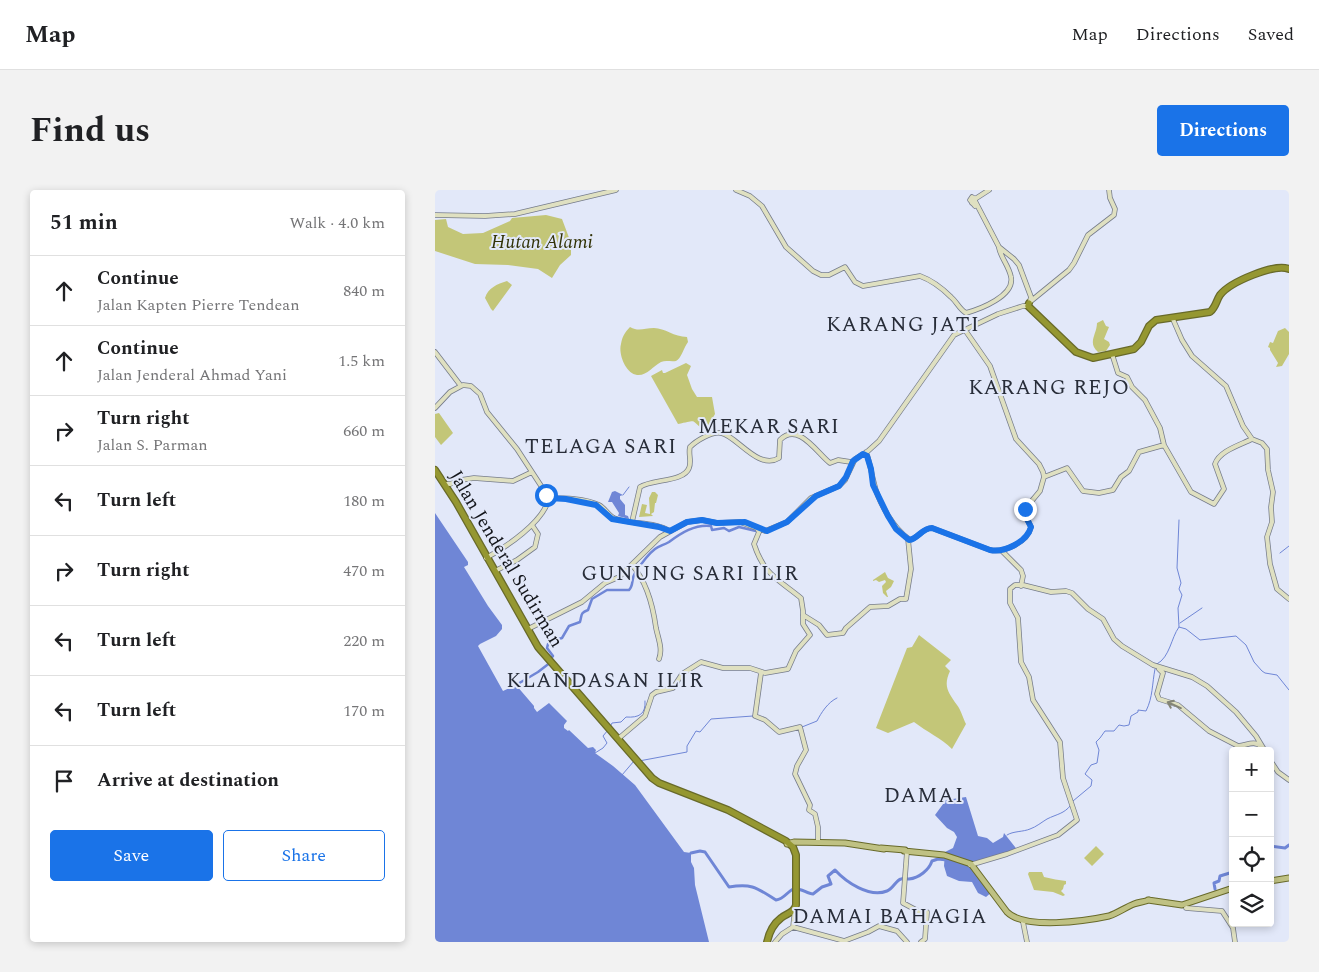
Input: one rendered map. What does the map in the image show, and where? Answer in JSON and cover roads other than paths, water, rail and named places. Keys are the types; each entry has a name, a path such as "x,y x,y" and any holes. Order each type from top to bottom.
{"highway":[{"path":"1029,303 1083,354 1097,357 1112,356 1134,348 1143,338 1153,320 1210,312 1225,290 1251,275 1280,267 1289,269"},
{"name":"Jalan Jenderal Sudirman","path":"435,472 448,485 454,500"},
{"name":"Jalan Jenderal Sudirman","path":"435,472 454,500 526,629 544,655 654,782 731,812 790,844"},
{"name":"Jalan Jenderal Sudirman","path":"487,558 503,587"},
{"path":"766,942 777,921 795,909 797,904 794,854 790,844"},
{"path":"766,942 771,925 794,907 796,889"}],"main road":[{"path":"435,215 485,216 515,214 617,190"},
{"path":"736,190 750,196 762,206 786,247 813,271 829,274 845,267 855,282 863,286 912,276 923,277 952,298 964,312 1002,297 1007,292 1012,280 999,248"},
{"path":"987,190 974,200 999,248 1006,258 1017,264 1031,297 1029,303"},
{"path":"526,629 581,601 604,582 617,576 655,539 667,530 691,520 705,518 719,521 745,522 761,530 787,522 816,496 839,486 846,477 853,461 879,442 950,340 957,333 1029,303 1069,270 1089,235 1113,215 1115,209 1109,190"},
{"path":"999,248 1014,259 1021,272"},
{"path":"1006,258 1007,266"},
{"path":"617,740 645,716 652,695 656,692 673,688 682,674 701,662 724,668 750,668 761,673 778,672 789,668 796,651 810,637 804,625 801,598 779,583 763,566 754,547 754,540 761,530 786,521 811,497 838,485 856,456 874,444 954,333 1007,308 1029,303"},
{"path":"1172,318 1192,356 1226,386 1243,426 1252,439 1263,443 1268,451 1273,492 1272,524 1267,537 1270,564 1277,589 1289,599"},
{"path":"965,330 990,366 1016,439 1039,464 1044,477 1040,491 1025,509 1025,515 1031,527 1028,534 1021,542 1001,551"},
{"path":"435,352 461,386"},
{"path":"1112,356 1119,373 1127,377 1132,387 1145,400 1159,428 1164,445 1191,492 1213,504 1224,489 1215,463 1225,453 1252,439"},
{"path":"435,408 448,394 461,386 468,385 479,393 487,412 509,437 549,498 548,504"},
{"path":"631,522 641,487 645,484 669,480 687,471 690,465 690,447 716,433 725,434 756,457 771,461 779,458 780,440 783,436 792,433 807,441 830,463 838,460 851,462"},
{"path":"1044,477 1067,468 1083,491 1111,491 1121,477 1129,471 1139,452 1164,445"},
{"path":"804,616 819,625 827,635 840,634 870,607 888,606 899,600 906,599 911,569 909,541 893,525 874,484 872,469 864,453"},
{"path":"448,485 474,478 513,481 532,472"},
{"path":"549,498 597,504 613,518 667,530"},
{"path":"487,558 510,544 531,525 548,504 558,498"},
{"path":"495,571 517,560 535,547 538,534 531,525"},
{"path":"909,541 926,529 934,528 1001,551 1021,570 1023,574 1021,585"},
{"path":"551,616 582,602 605,583 622,576 667,530"},
{"path":"632,565 637,571 655,611 659,639 659,659"},
{"path":"970,865 1007,854 1059,834 1077,821 1063,778 1060,742 1032,699 1029,677 1021,662 1018,617 1010,605 1010,589 1021,585 1052,592 1069,592 1090,611 1103,619 1116,641 1163,673"},
{"path":"1155,667 1192,677 1207,686 1232,708 1262,747"},
{"path":"1169,670 1163,673 1157,697 1178,705 1209,731 1239,746 1251,742 1260,747"},
{"path":"761,673 755,716 765,719 780,732 800,727 806,750 797,766 795,774 810,805 809,810 815,813 818,826 818,842"},
{"path":"1251,742 1253,739 1252,732"},
{"path":"1274,768 1278,774 1289,781"},
{"path":"790,844 818,842 845,844 942,855 956,859 970,865 1008,914 1023,921 1082,920 1112,915 1135,902 1149,900 1222,912 1233,928 1235,942"},
{"path":"790,844 866,847"},
{"path":"906,851 904,905 918,911 927,912 923,941"},
{"path":"1274,881 1287,879"},
{"path":"1185,906 1216,893 1229,890"},
{"path":"793,927 795,909"},
{"path":"1023,921 1027,942"},
{"path":"775,942 782,934 793,927 843,941 879,926 897,931 907,942"}],"water":[{"path":"615,491 623,495 620,496 620,499 625,505 625,515 629,519 618,516 619,513 612,502 608,502 612,492"},
{"path":"435,513 468,562 468,565 464,567 502,625 502,629 496,636 478,646 503,691 516,685 537,712 549,703 567,721 564,728 569,730 588,748 593,747 596,750 595,753 635,785 684,852 691,853 695,885 709,942 435,942"},
{"path":"966,797 978,836 987,838 993,843 1003,837 1004,833 1019,852 974,865 993,891 986,897 978,893 972,882 959,881 947,876 944,866 945,852 953,848 957,837 935,815 946,800"}],"waterway":[{"path":"623,495 629,487"},
{"path":"1179,520 1177,568 1181,583 1179,589 1182,595 1178,608 1179,627"},
{"path":"553,641 562,638 569,626 580,622 582,614 588,610 592,599 607,590 629,590 635,573 649,554 683,532 699,526 711,526 712,530 724,528 729,531 739,527 756,531"},
{"path":"1280,553 1289,546"},
{"path":"1180,623 1202,608"},
{"path":"1157,664 1168,652 1179,627 1186,629 1200,640 1236,636 1246,645 1254,662 1262,671 1277,675 1289,690"},
{"path":"516,685 551,662 550,659 553,656 547,648 548,644"},
{"path":"1073,801 1091,786 1092,780 1085,774 1091,765 1097,763 1099,750 1096,742 1105,731 1114,731 1119,725 1129,725 1131,716 1138,712 1138,710 1146,711 1151,696 1155,669"},
{"path":"802,727 817,721 828,705 837,698"},
{"path":"610,727 612,723 621,722 626,717 635,717 641,714 645,701"},
{"path":"639,761 687,752 687,746 696,731 700,732 711,719 753,716"},
{"path":"595,753 607,743 603,736 608,730"},
{"path":"622,775 634,761"},
{"path":"1007,835 1032,828 1063,812 1071,805"},
{"path":"1274,847 1285,848 1289,845"},
{"path":"691,853 705,852 729,887 749,886 764,892 776,900 793,889 813,894 822,887 831,884 828,876 835,870 858,888 880,893 887,891 899,880 920,875 929,867 932,861 938,859 947,860"},
{"path":"1215,889 1214,883 1219,881 1220,876 1229,873"}],"district":[{"name":"KARANG JATI","path":"903,325"},
{"name":"KARANG REJO","path":"1049,388"},
{"name":"MEKAR SARI","path":"769,427"},
{"name":"TELAGA SARI","path":"601,447"},
{"name":"GUNUNG SARI ILIR","path":"690,574"},
{"name":"KLANDASAN ILIR","path":"605,681"},
{"name":"DAMAI","path":"924,796"},
{"name":"DAMAI BAHAGIA","path":"890,917"}],"park label":[{"name":"Hutan Alami","path":"542,242"}]}
